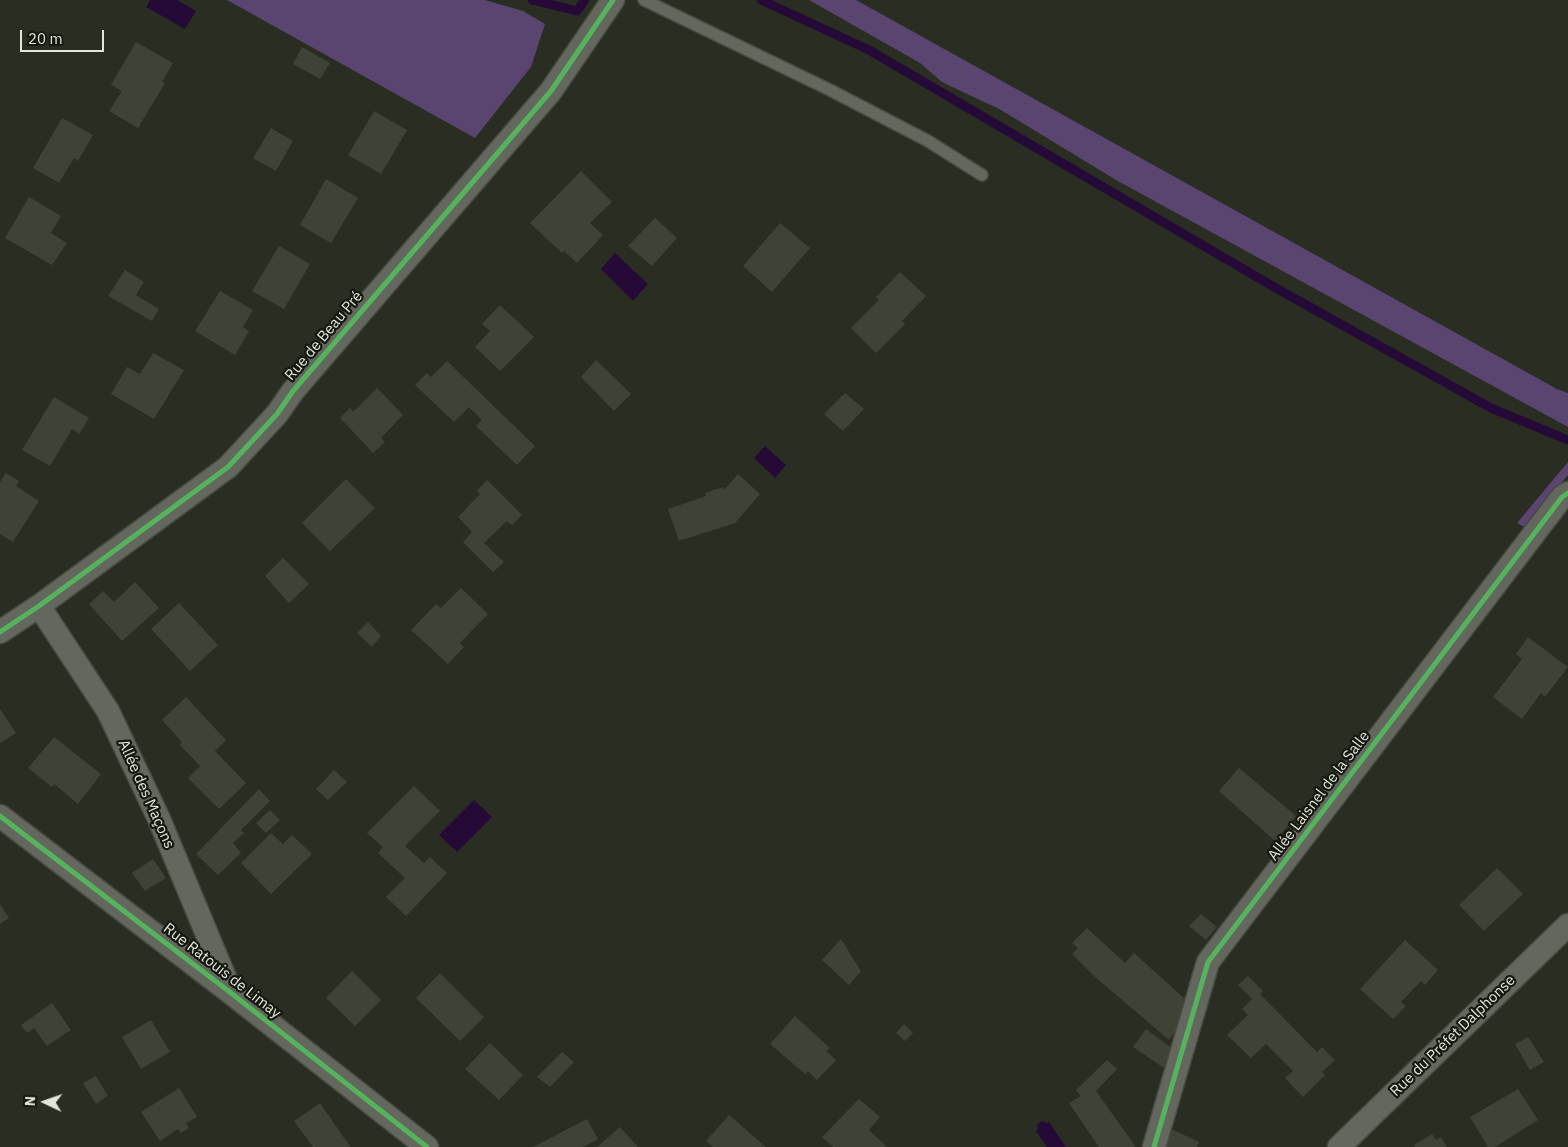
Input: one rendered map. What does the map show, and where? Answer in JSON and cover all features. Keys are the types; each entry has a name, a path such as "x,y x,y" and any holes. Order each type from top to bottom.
{"street":[{"name":"Rue de Beau Pré","path":"0,632 39,606 228,468 277,414 293,391 551,91 613,0"},
{"name":"Allée Laisnel de la Salle","path":"1154,1147 1208,962 1562,497 1568,492"},
{"name":"Allée des Maçons","path":"39,606 108,711 159,819 232,993"},
{"name":"Rue Ratouis de Limay","path":"0,816 232,993 427,1147"},
{"name":"Rue du Préfet Dalphonse","path":"1339,1147 1568,926"}],"lane":[{"path":"644,0 838,94 928,141 982,175"}],"shaded area":[{"path":"150,0 177,0 196,11 185,29 146,7"},
{"path":"227,0 485,0 523,11 545,24 531,67 475,138"},
{"path":"809,0 856,0 1557,389 1568,393 1568,427 1116,180 1001,110 942,82 920,63"},
{"path":"615,253 648,284 633,301 601,269"},
{"path":"765,446 786,465 775,478 754,458"},
{"path":"1568,462 1568,475 1524,527 1517,523"},
{"path":"474,800 492,817 457,852 439,835"},
{"path":"1043,1121 1049,1122 1066,1147 1047,1147 1036,1131 1038,1129 1037,1124"}],"building":[{"path":"136,42 173,63 162,82 165,83 138,128 109,111 122,91 111,85"},
{"path":"302,47 330,63 320,79 293,64"},
{"path":"374,111 407,130 381,174 348,155"},
{"path":"62,118 93,135 78,161 74,158 59,183 33,168"},
{"path":"271,128 293,141 276,171 253,158"},
{"path":"581,171 612,202 590,223 603,235 577,263 564,251 562,253 530,223"},
{"path":"326,179 358,198 331,243 300,225"},
{"path":"29,197 61,216 51,233 67,243 52,265 5,238"},
{"path":"655,218 677,238 652,266 628,246"},
{"path":"780,223 810,248 772,292 743,266"},
{"path":"279,246 310,264 284,309 252,291"},
{"path":"125,270 144,282 136,295 159,309 152,321 108,296"},
{"path":"900,272 926,296 902,321 905,324 876,353 851,328 879,300 876,297"},
{"path":"220,291 253,310 243,327 249,331 235,355 195,331"},
{"path":"500,305 534,337 500,371 475,347 490,331 482,324"},
{"path":"153,353 184,370 154,419 111,394 127,367 140,374"},
{"path":"596,360 631,394 614,411 581,377"},
{"path":"447,361 535,446 517,465 476,426 482,420 469,407 454,422 415,385 427,373 431,377"},
{"path":"377,388 403,415 381,438 385,442 373,453 340,418 350,408 353,412"},
{"path":"845,393 864,409 843,431 824,414"},
{"path":"54,397 89,418 79,434 72,429 50,466 22,450"},
{"path":"6,473 19,481 16,486 39,501 13,542 0,534 0,482"},
{"path":"738,474 760,494 735,523 679,541 668,509 706,496 705,493 723,487 724,490"},
{"path":"346,479 375,508 330,551 302,523"},
{"path":"487,480 522,515 512,525 507,521 484,543 504,562 493,572 463,542 472,532 458,517 480,494 477,491"},
{"path":"283,558 309,584 289,603 265,576"},
{"path":"135,582 159,608 122,641 89,604 103,591 114,602"},
{"path":"461,588 488,614 460,643 464,647 448,664 411,630 436,604 441,608"},
{"path":"179,603 218,645 190,671 151,629"},
{"path":"368,622 381,636 372,647 357,633"},
{"path":"1528,637 1568,667 1545,697 1541,693 1522,719 1493,697 1522,659 1516,654"},
{"path":"186,697 226,740 215,751 246,783 219,809 188,778 200,766 180,745 182,742 162,720"},
{"path":"0,709 16,733 0,743"},
{"path":"54,737 101,774 78,804 54,784 52,787 28,768"},
{"path":"1239,768 1296,816 1275,841 1219,791"},
{"path":"334,770 347,782 328,800 316,789"},
{"path":"414,786 440,811 405,846 424,863 430,857 447,873 406,916 386,897 405,878 378,853 383,847 367,833"},
{"path":"259,789 270,801 241,830 244,833 233,843 241,853 218,875 196,854"},
{"path":"270,810 280,820 266,833 256,823"},
{"path":"271,833 283,844 292,835 312,854 271,894 241,863"},
{"path":"153,859 166,878 145,891 132,873"},
{"path":"1497,868 1523,894 1484,931 1459,905"},
{"path":"0,904 9,918 0,924"},
{"path":"1201,914 1217,927 1206,940 1189,926"},
{"path":"1087,928 1125,963 1134,953 1184,998 1179,1028 1169,1040 1094,976 1072,954 1078,948 1072,943"},
{"path":"841,939 861,971 849,985 822,960"},
{"path":"1405,940 1438,970 1425,985 1421,981 1401,1002 1406,1006 1393,1019 1360,989"},
{"path":"352,971 381,1000 355,1026 326,998"},
{"path":"440,973 484,1017 460,1041 416,998"},
{"path":"1248,976 1263,991 1260,994 1317,1052 1322,1047 1335,1060 1322,1072 1325,1075 1303,1097 1285,1078 1293,1071 1266,1044 1251,1058 1227,1035 1248,1015 1242,1009 1252,999 1238,985"},
{"path":"52,1003 71,1030 47,1046 34,1028 27,1033 21,1025"},
{"path":"795,1016 830,1048 826,1051 836,1060 817,1080 808,1071 805,1074 770,1044"},
{"path":"151,1020 170,1052 141,1069 122,1037"},
{"path":"904,1024 913,1033 905,1041 896,1033"},
{"path":"1146,1029 1176,1051 1164,1068 1133,1047"},
{"path":"1528,1037 1544,1062 1530,1070 1515,1044"},
{"path":"490,1043 523,1075 499,1100 465,1069"},
{"path":"562,1052 574,1062 550,1087 537,1077"},
{"path":"1107,1060 1117,1069 1096,1091 1136,1147 1099,1147 1069,1103 1081,1096 1076,1090"},
{"path":"96,1076 108,1096 96,1104 83,1083"},
{"path":"179,1088 197,1117 186,1123 189,1128 181,1133 178,1129 160,1141 141,1112"},
{"path":"1518,1089 1538,1120 1495,1147 1488,1147 1470,1117"},
{"path":"859,1099 880,1117 869,1130 887,1147 833,1147 822,1137"},
{"path":"320,1103 351,1147 313,1147 294,1121"},
{"path":"729,1115 766,1147 713,1147 706,1141"},
{"path":"587,1119 598,1139 583,1147 533,1147"},
{"path":"620,1127 638,1147 597,1147"},
{"path":"1169,1128 1199,1142 1197,1147 1163,1147"},
{"path":"1432,1134 1436,1140 1441,1137 1447,1147 1415,1147 1414,1145"}],"waterway":[{"path":"532,0 577,11 585,0"},
{"path":"761,0 869,50 1274,287 1491,408 1568,440"}],"cycle path":[{"path":"0,632 39,606 228,467 277,414 293,391 551,91 613,0"},
{"path":"1154,1147 1208,962 1562,497 1568,493"},
{"path":"0,816 231,993 427,1147"}]}
